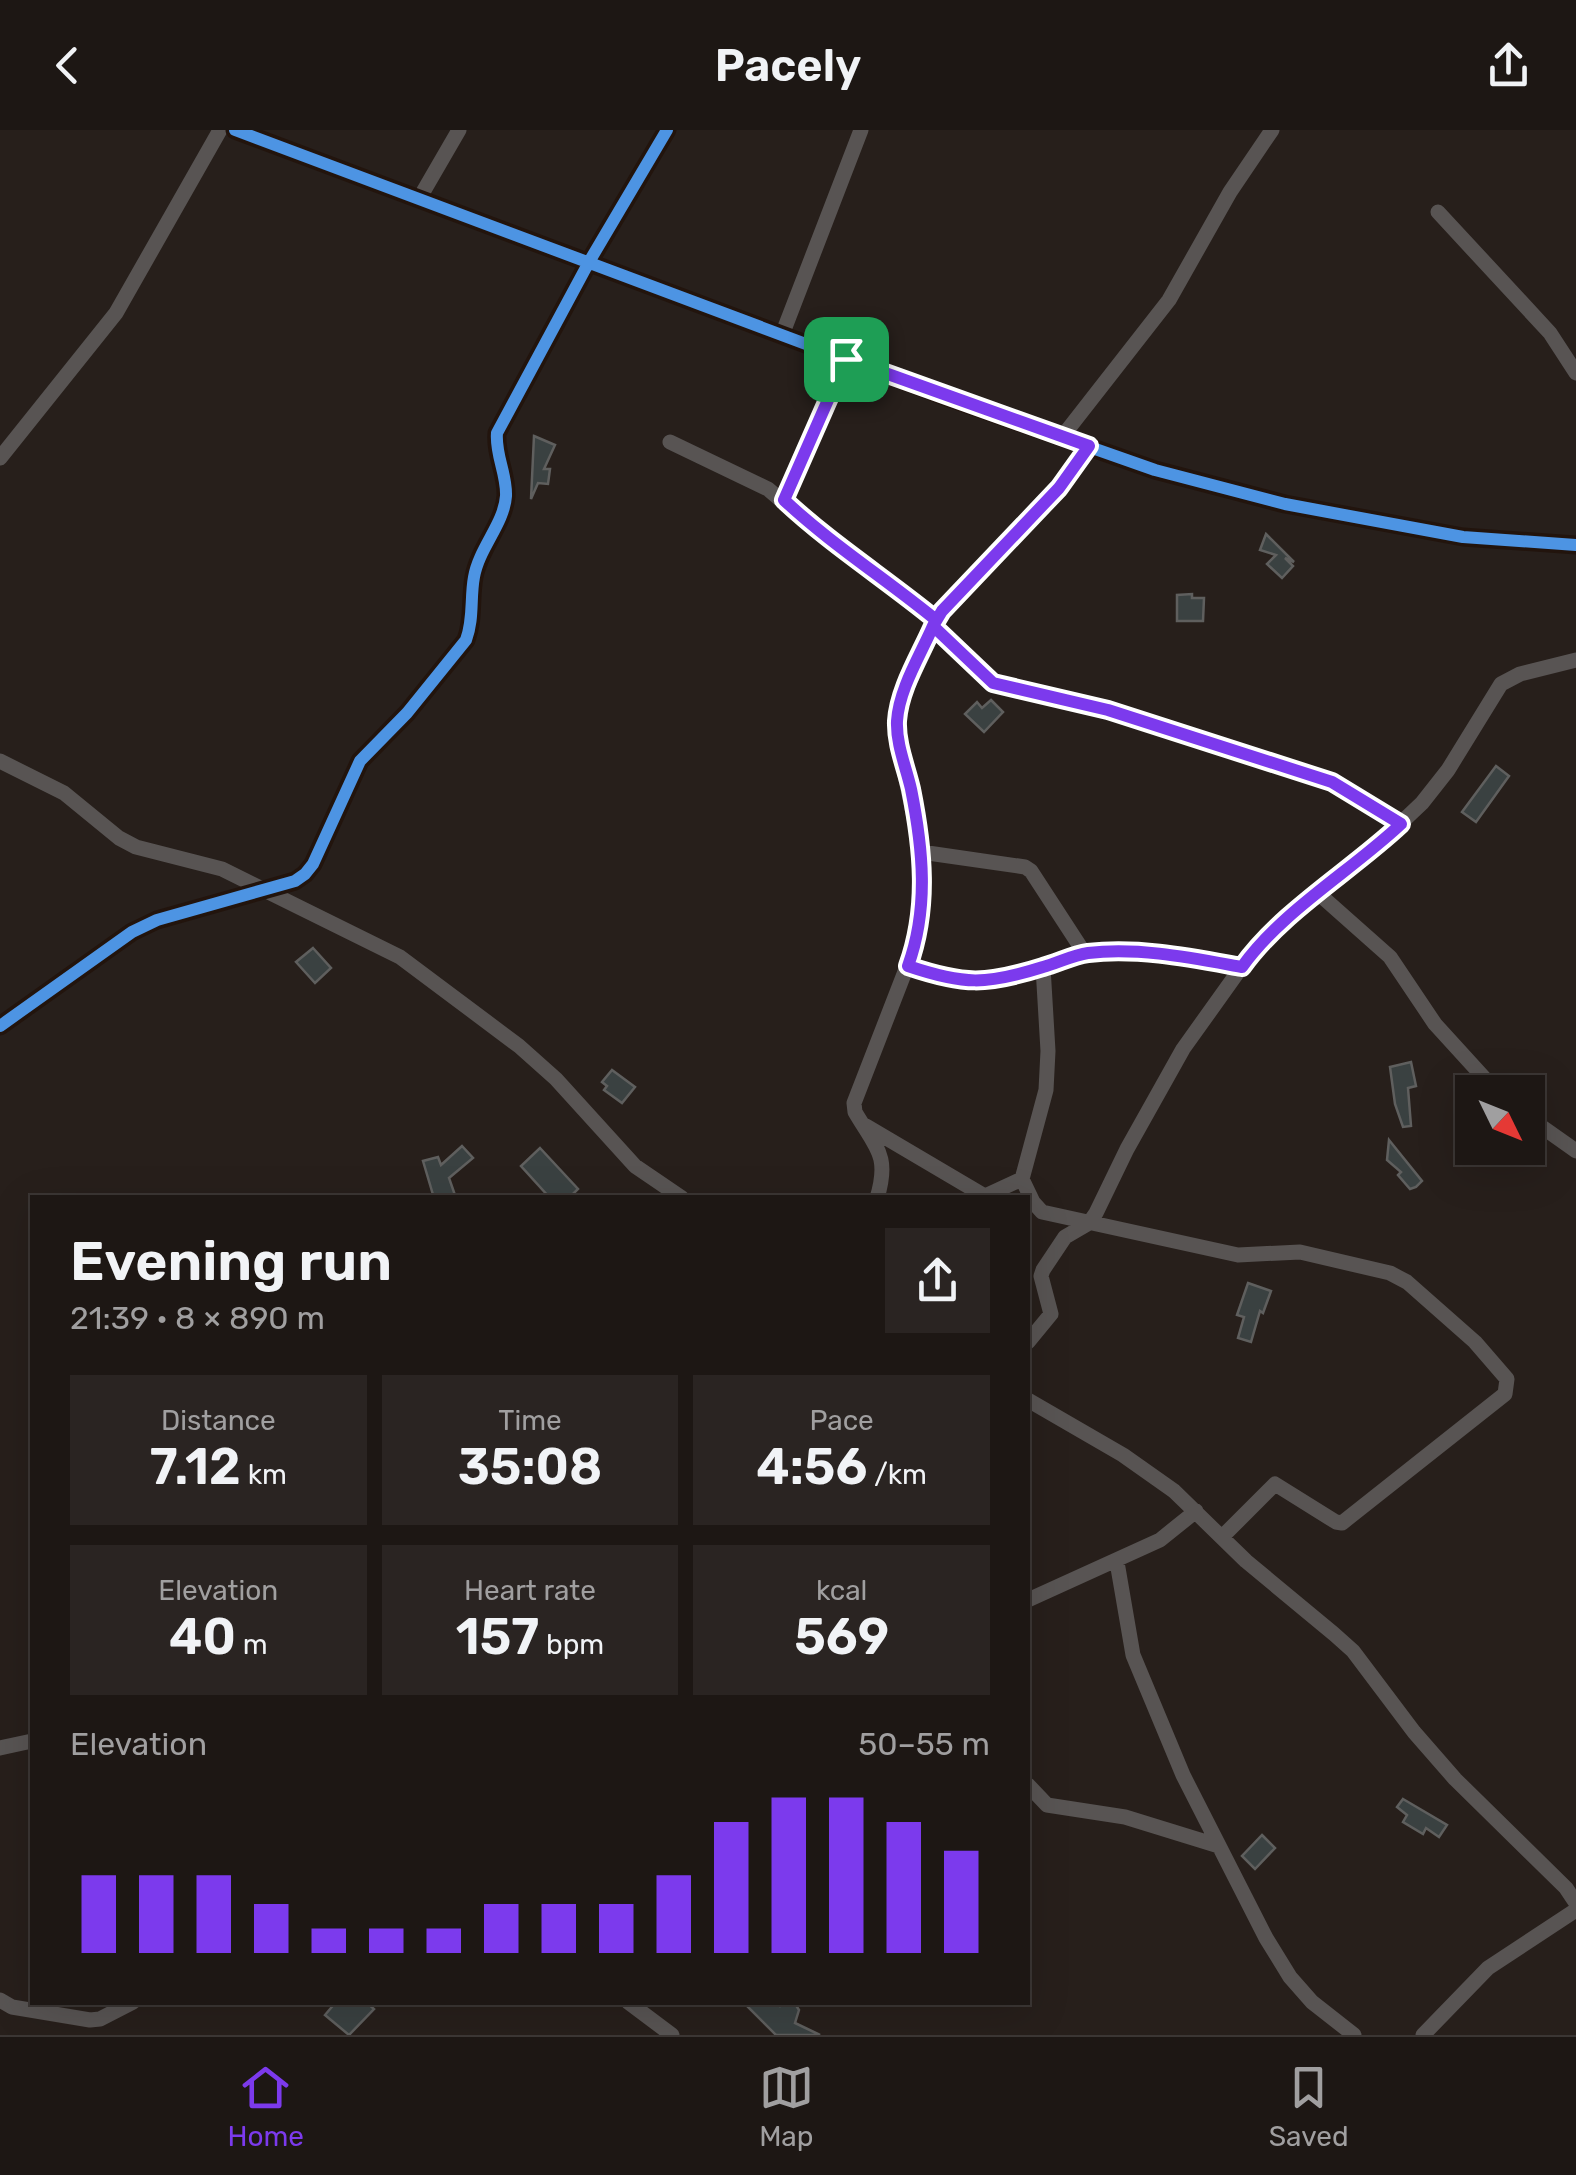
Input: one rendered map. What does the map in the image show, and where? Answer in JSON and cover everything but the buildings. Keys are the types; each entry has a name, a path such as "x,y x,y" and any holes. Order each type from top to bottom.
{"street":[{"path":"0,458 116,314 220,130"},
{"path":"235,130 846,359 1156,470 1285,504 1463,538 1576,544"},
{"path":"419,199 460,130"},
{"path":"0,1026 132,932 157,920 295,881 313,864 360,761 466,640 474,577 504,506 506,491 497,434 589,262 667,130"},
{"path":"782,335 861,130"},
{"path":"1062,437 1170,300 1230,192 1272,130"},
{"path":"1438,212 1550,332 1576,372"},
{"path":"784,500 846,359"},
{"path":"670,442 784,500 822,536 867,565 935,623 993,683 1108,710 1332,782 1401,824"},
{"path":"878,1195 885,1168 854,1103 918,938 923,884 922,852 897,736 902,698 935,623 1059,488 1089,446"},
{"path":"1030,1340 1051,1314 1042,1270 1065,1237 1089,1223 1183,1050 1242,967 1277,928 1422,804 1448,770 1500,684 1520,674 1576,660"},
{"path":"0,761 64,793 136,847 222,869 400,956 519,1046 556,1079 636,1166 678,1195"},
{"path":"922,852 1026,867 1086,954"},
{"path":"1319,894 1390,957 1436,1024 1482,1075"},
{"path":"908,966 947,979 978,982 1086,954 1174,955 1242,967"},
{"path":"1030,1195 1022,1179 1046,1090 1044,967"},
{"path":"862,1124 984,1195"},
{"path":"1545,1129 1576,1151"},
{"path":"991,1195 1022,1179"},
{"path":"1034,1211 1238,1255 1300,1252 1390,1273 1407,1282 1475,1342 1507,1379 1505,1394 1342,1522 1276,1484 1222,1537"},
{"path":"1030,1401 1123,1455 1174,1491 1246,1561 1353,1651 1455,1779 1566,1888 1576,1903"},
{"path":"1030,1599 1174,1532 1196,1511"},
{"path":"1116,1562 1132,1655 1183,1775 1266,1938 1290,1976 1312,2002 1354,2035"},
{"path":"0,1748 30,1741"},
{"path":"1030,1787 1047,1805 1159,1825 1219,1846"},
{"path":"1423,2035 1488,1968 1576,1910"},
{"path":"0,2000 12,2007 90,2020 127,2005"},
{"path":"632,2005 672,2035"}],"cycle path":[{"path":"235,130 950,398 1155,470 1285,504 1463,537 1576,545"},
{"path":"0,1026 132,932 157,920 295,881 313,864 360,761 407,713 466,640 477,566 501,516 506,496 497,433 589,262 667,130"}],"route":[{"path":"846,359 784,500 822,536 867,565 936,620 933,626 902,698 898,717 897,736 922,852 918,938 908,966 947,979 978,982 1017,975 1086,954 1174,955 1242,967 1277,928 1401,824 1332,782 1108,710 1007,688 984,676 933,626 942,611 1059,488 1089,446 846,359"}]}
